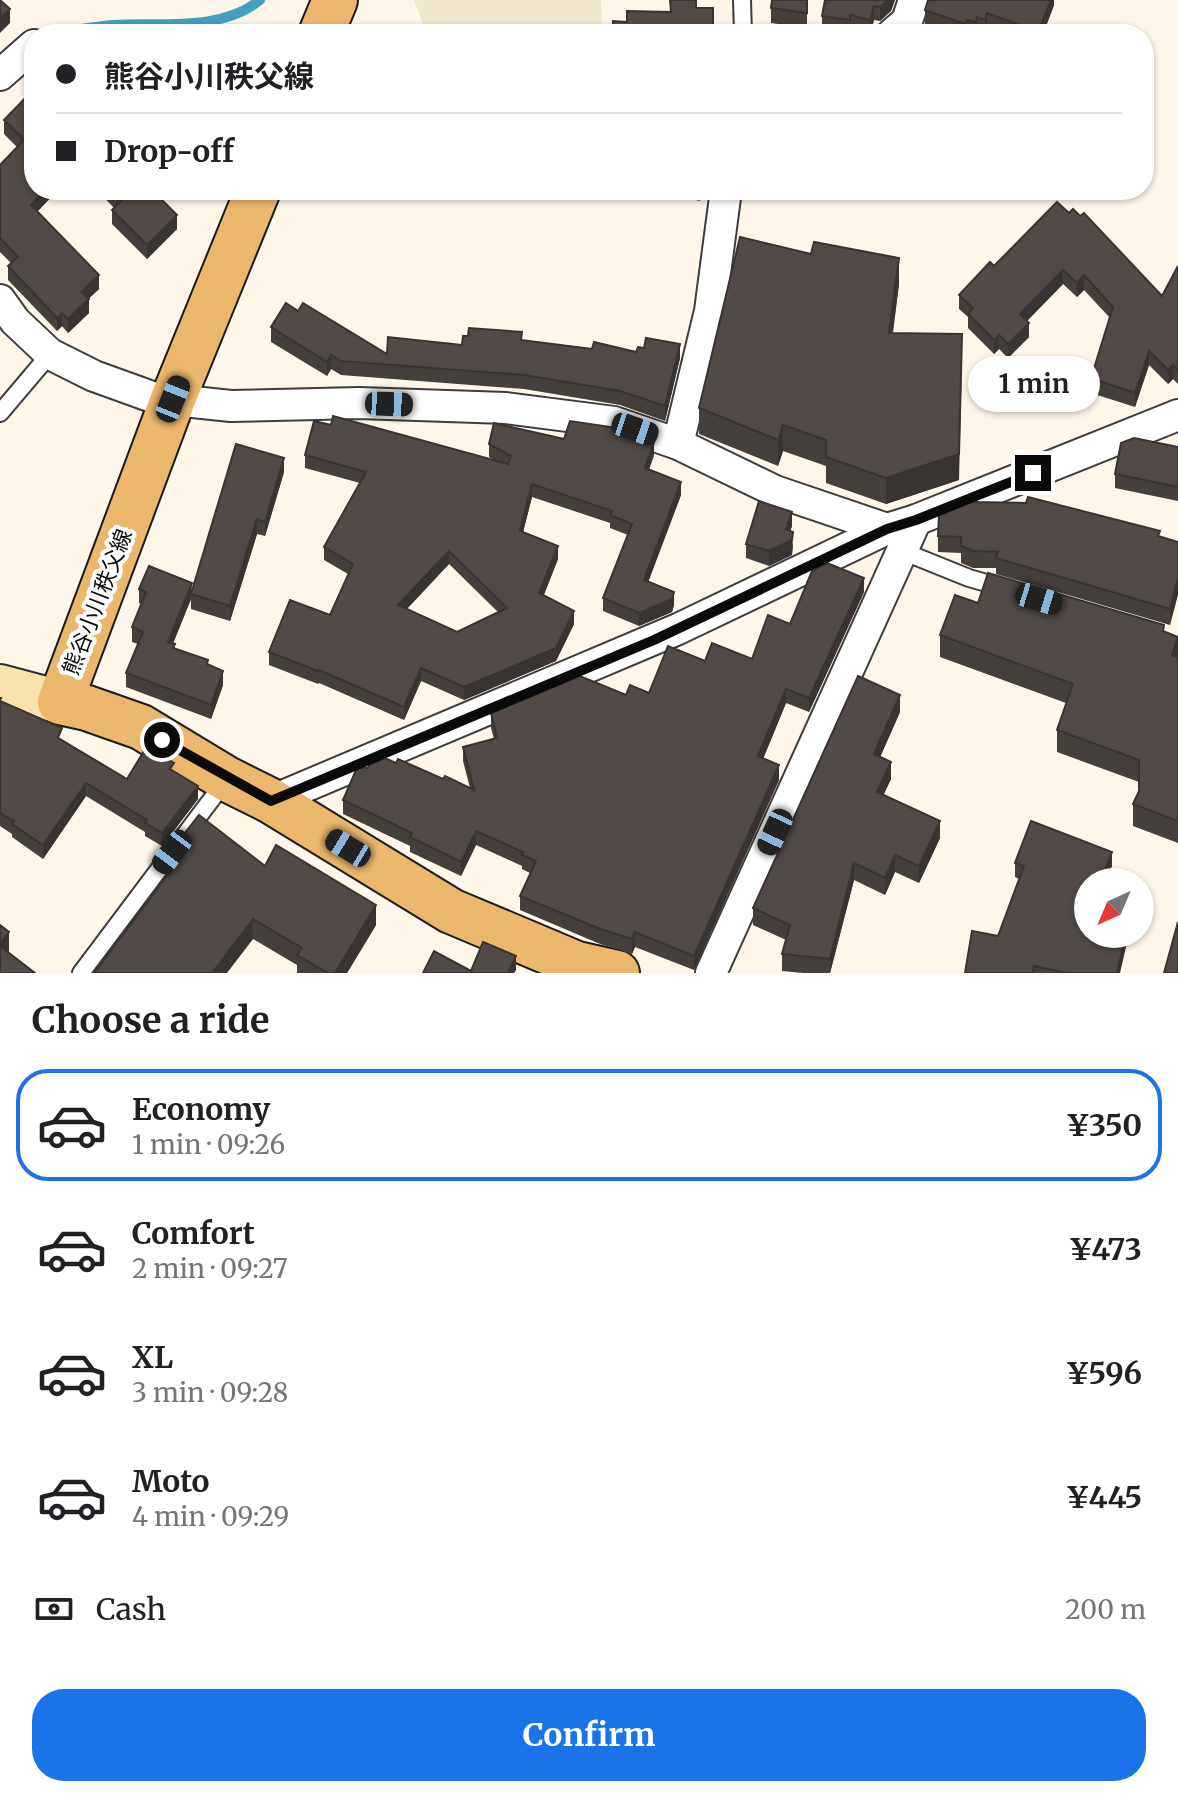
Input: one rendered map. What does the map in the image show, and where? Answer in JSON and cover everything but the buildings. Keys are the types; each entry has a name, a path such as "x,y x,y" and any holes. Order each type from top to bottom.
{"main road":[{"path":"325,24 335,0"},
{"name":"熊谷小川秩父線","path":"254,200 173,399 60,702 141,727 227,779 271,801 451,911 577,964 617,973"}],"street":[{"path":"904,24 914,0"},
{"path":"1,72 24,53"},
{"path":"678,444 710,311 725,200"},
{"path":"0,300 15,321 50,354 94,376 155,398 231,406 359,403 506,408 614,422 678,444 775,491 895,540"},
{"path":"271,801 895,540 916,520 1178,415"},
{"path":"711,973 895,540"},
{"path":"0,686 60,702"}],"lane":[{"path":"742,0 743,24"},
{"path":"0,413 50,354"},
{"path":"895,540 969,578 1023,594"},
{"path":"81,973 227,779"}],"shaded area":[{"path":"414,0 601,0 602,24 423,24"}],"waterway":[{"path":"170,24 227,17 260,0"},
{"path":"131,24 170,24"}],"route":[{"path":"162,740 271,801 654,640 887,529 1033,473"}]}
